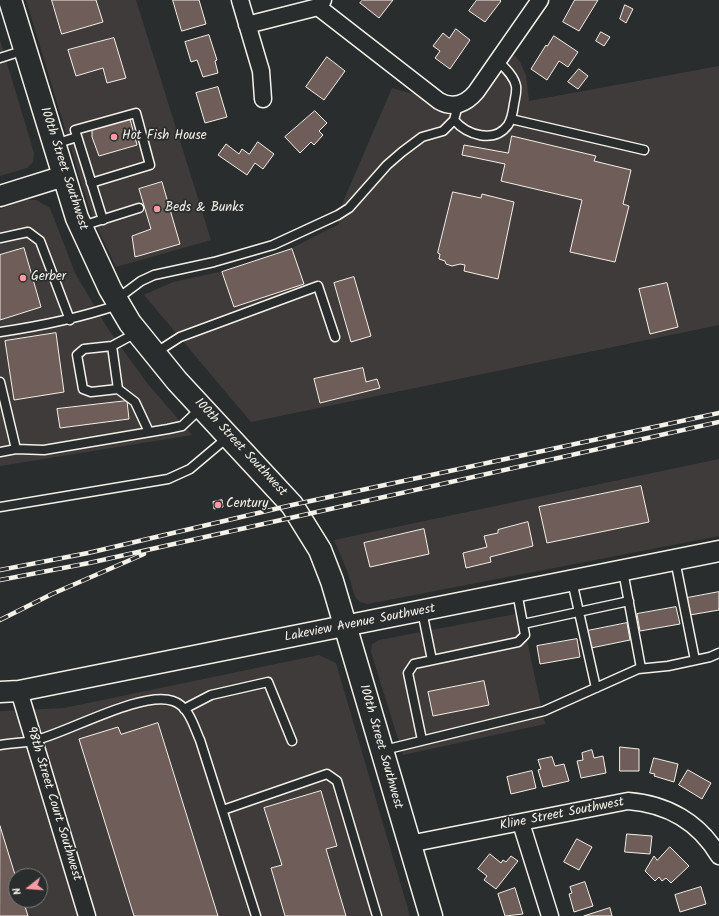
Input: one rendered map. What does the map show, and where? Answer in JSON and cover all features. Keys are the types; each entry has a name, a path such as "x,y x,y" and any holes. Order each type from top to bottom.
{"main road":[{"name":"100th Street Southwest","path":"10,0 64,176 81,226 118,302 137,332 154,354 292,505 320,550 332,581 346,627 381,751 431,916"}],"street":[{"path":"240,0 261,71 263,99"},
{"path":"247,25 320,3 439,100 448,105 458,105 467,101 474,95 540,0"},
{"path":"0,196 64,176"},
{"name":"Lakeview Avenue Southwest","path":"9,692 346,627 719,551"},
{"name":"98th Street Court Southwest","path":"9,692 34,741 87,916"},
{"name":"Kline Street Southwest","path":"409,844 521,823 604,804 628,801 646,802 665,808 692,823 712,845 719,856"},
{"path":"521,823 550,916"}],"lane":[{"path":"0,58 25,50"},
{"path":"454,120 463,129 485,136 504,129 511,119 517,92 516,85 508,70 498,61"},
{"path":"0,332 70,320 118,302 141,281 154,275 214,262 273,245 338,215 349,208 387,165 402,152 422,137 443,131 454,120 458,105"},
{"path":"91,183 150,165 136,113 75,130 91,183 103,220"},
{"path":"511,119 644,150"},
{"path":"54,144 77,137"},
{"path":"81,226 139,208"},
{"path":"0,238 28,232 40,241 70,320"},
{"path":"154,354 180,337 318,286 335,337"},
{"path":"137,332 112,346 84,349 77,354 83,389 91,392 118,389 135,402 149,432"},
{"path":"112,346 118,389"},
{"path":"0,382 16,449"},
{"path":"0,452 16,449 44,450 182,426 202,407"},
{"path":"0,507 168,479 190,469 229,436"},
{"path":"674,560 695,660"},
{"path":"623,571 641,668"},
{"path":"572,581 596,688"},
{"path":"422,740 408,673 414,664 518,642 525,635 517,592"},
{"path":"523,624 579,613 628,601"},
{"path":"422,611 432,660"},
{"path":"381,751 544,711 641,668 668,666 719,653"},
{"path":"184,709 211,695 268,682 292,741"},
{"path":"0,745 34,741 150,699 174,701 188,712 200,740 256,916"},
{"path":"222,810 327,774 337,781 377,916"}],"shaded area":[{"path":"26,0 136,0 211,240 116,267 94,221 86,198"},
{"path":"0,40 34,153 33,162 27,168 0,176"},
{"path":"514,55 520,62 526,75 529,101 719,66 719,325 251,422 144,295 173,282 219,272 292,248 339,224 337,216 392,88 439,101 471,98"},
{"path":"26,200 36,200 50,208 75,273 108,329 147,383 192,435 0,466 0,209"},
{"path":"719,459 719,536 368,604 360,602 355,597 347,570 334,540"},
{"path":"521,613 545,724 403,755 371,652 372,644 379,640"},
{"path":"319,655 336,663 410,916 0,916 0,711 64,708"}],"building":[{"path":"52,0 96,0 103,22 62,34"},
{"path":"173,0 199,0 206,24 182,31"},
{"path":"363,0 393,0 379,18 360,3"},
{"path":"477,0 501,1 485,22 469,11"},
{"path":"575,0 598,0 579,31 563,22"},
{"path":"625,5 633,9 626,23 620,19"},
{"path":"456,29 470,40 450,69 435,58 440,51 433,46 443,33 449,38"},
{"path":"601,32 610,37 604,46 596,41"},
{"path":"209,35 217,60 215,61 218,73 203,77 197,60 191,62 185,42"},
{"path":"554,36 578,52 568,67 559,61 547,80 531,69 546,45 547,46"},
{"path":"114,38 126,78 107,83 103,68 76,76 68,50"},
{"path":"327,57 345,71 324,100 306,87"},
{"path":"579,69 588,76 578,89 568,82"},
{"path":"218,87 227,117 205,123 196,93"},
{"path":"315,111 327,123 319,131 323,135 314,145 311,142 300,153 285,137"},
{"name":"Hot Fish House","path":"130,119 137,145 99,156 92,137 92,130"},
{"path":"512,136 596,156 594,161 631,170 623,204 629,206 615,262 570,252 582,200 501,181 505,164 462,155 464,145 508,153"},
{"path":"258,142 274,154 263,169 255,163 247,175 218,155 226,144 239,154 242,149 249,154"},
{"name":"Beds & Bunks","path":"162,182 180,244 135,257 132,236 151,229 139,189"},
{"path":"453,192 481,198 482,194 514,202 498,279 464,271 465,265 460,264 452,266 439,259 440,254 438,253"},
{"path":"24,248 41,307 0,320 0,255"},
{"path":"292,249 304,284 234,307 222,272"},
{"path":"354,277 371,336 351,342 334,283"},
{"path":"667,283 678,327 650,334 639,289"},
{"path":"56,333 64,392 14,400 5,341"},
{"path":"363,368 366,382 377,379 380,388 320,403 314,379"},
{"path":"127,401 129,419 60,428 57,409"},
{"path":"641,486 649,522 547,543 539,507"},
{"name":"Century","path":"222,500 223,507 214,509 213,502"},
{"path":"528,522 533,546 490,557 491,562 466,568 463,553 487,547 484,536 498,533 498,530"},
{"path":"424,529 429,554 370,567 364,543"},
{"path":"719,592 719,610 690,615 687,598"},
{"path":"676,607 680,624 640,631 637,614"},
{"path":"627,623 630,640 591,648 587,631"},
{"path":"577,639 580,657 540,664 537,646"},
{"path":"484,681 489,705 433,716 428,692"},
{"path":"158,723 218,916 134,916 79,739 118,727 121,734"},
{"path":"620,747 639,749 639,771 620,771"},
{"path":"592,750 594,758 603,756 606,773 581,778 577,761 583,760 582,753"},
{"path":"552,757 555,766 564,764 569,781 543,787 538,770 541,769 538,760"},
{"path":"654,758 678,764 674,782 654,776 655,774 650,773"},
{"path":"688,770 711,783 702,799 679,785"},
{"path":"532,771 536,788 511,794 507,777"},
{"path":"321,791 337,846 326,849 346,916 285,916 271,868 282,865 264,808"},
{"path":"0,826 13,868 8,868 8,908 26,908 28,916 0,916"},
{"path":"627,834 652,836 650,854 625,852"},
{"path":"577,839 592,847 579,870 564,862"},
{"path":"670,847 689,866 671,883 666,878 662,881 659,877 655,881 645,871 654,856 657,860"},
{"path":"490,854 501,863 503,860 506,862 511,856 518,861 496,889 484,880 487,876 478,869"},
{"path":"585,882 593,906 574,912 569,894 572,893 570,887"},
{"path":"701,887 706,904 680,912 675,895"},
{"path":"515,888 523,914 505,916 498,894"},
{"path":"610,908 612,916 584,916"}],"railway":[{"path":"0,570 88,553 292,505 719,413"},
{"path":"0,580 89,563 719,422"},
{"path":"0,620 52,594 144,554"}],"place":[{"name":"Hot Fish House","path":"114,137"},
{"name":"Beds & Bunks","path":"157,209"},
{"name":"Gerber","path":"23,278"},
{"name":"Century","path":"218,505"}]}
